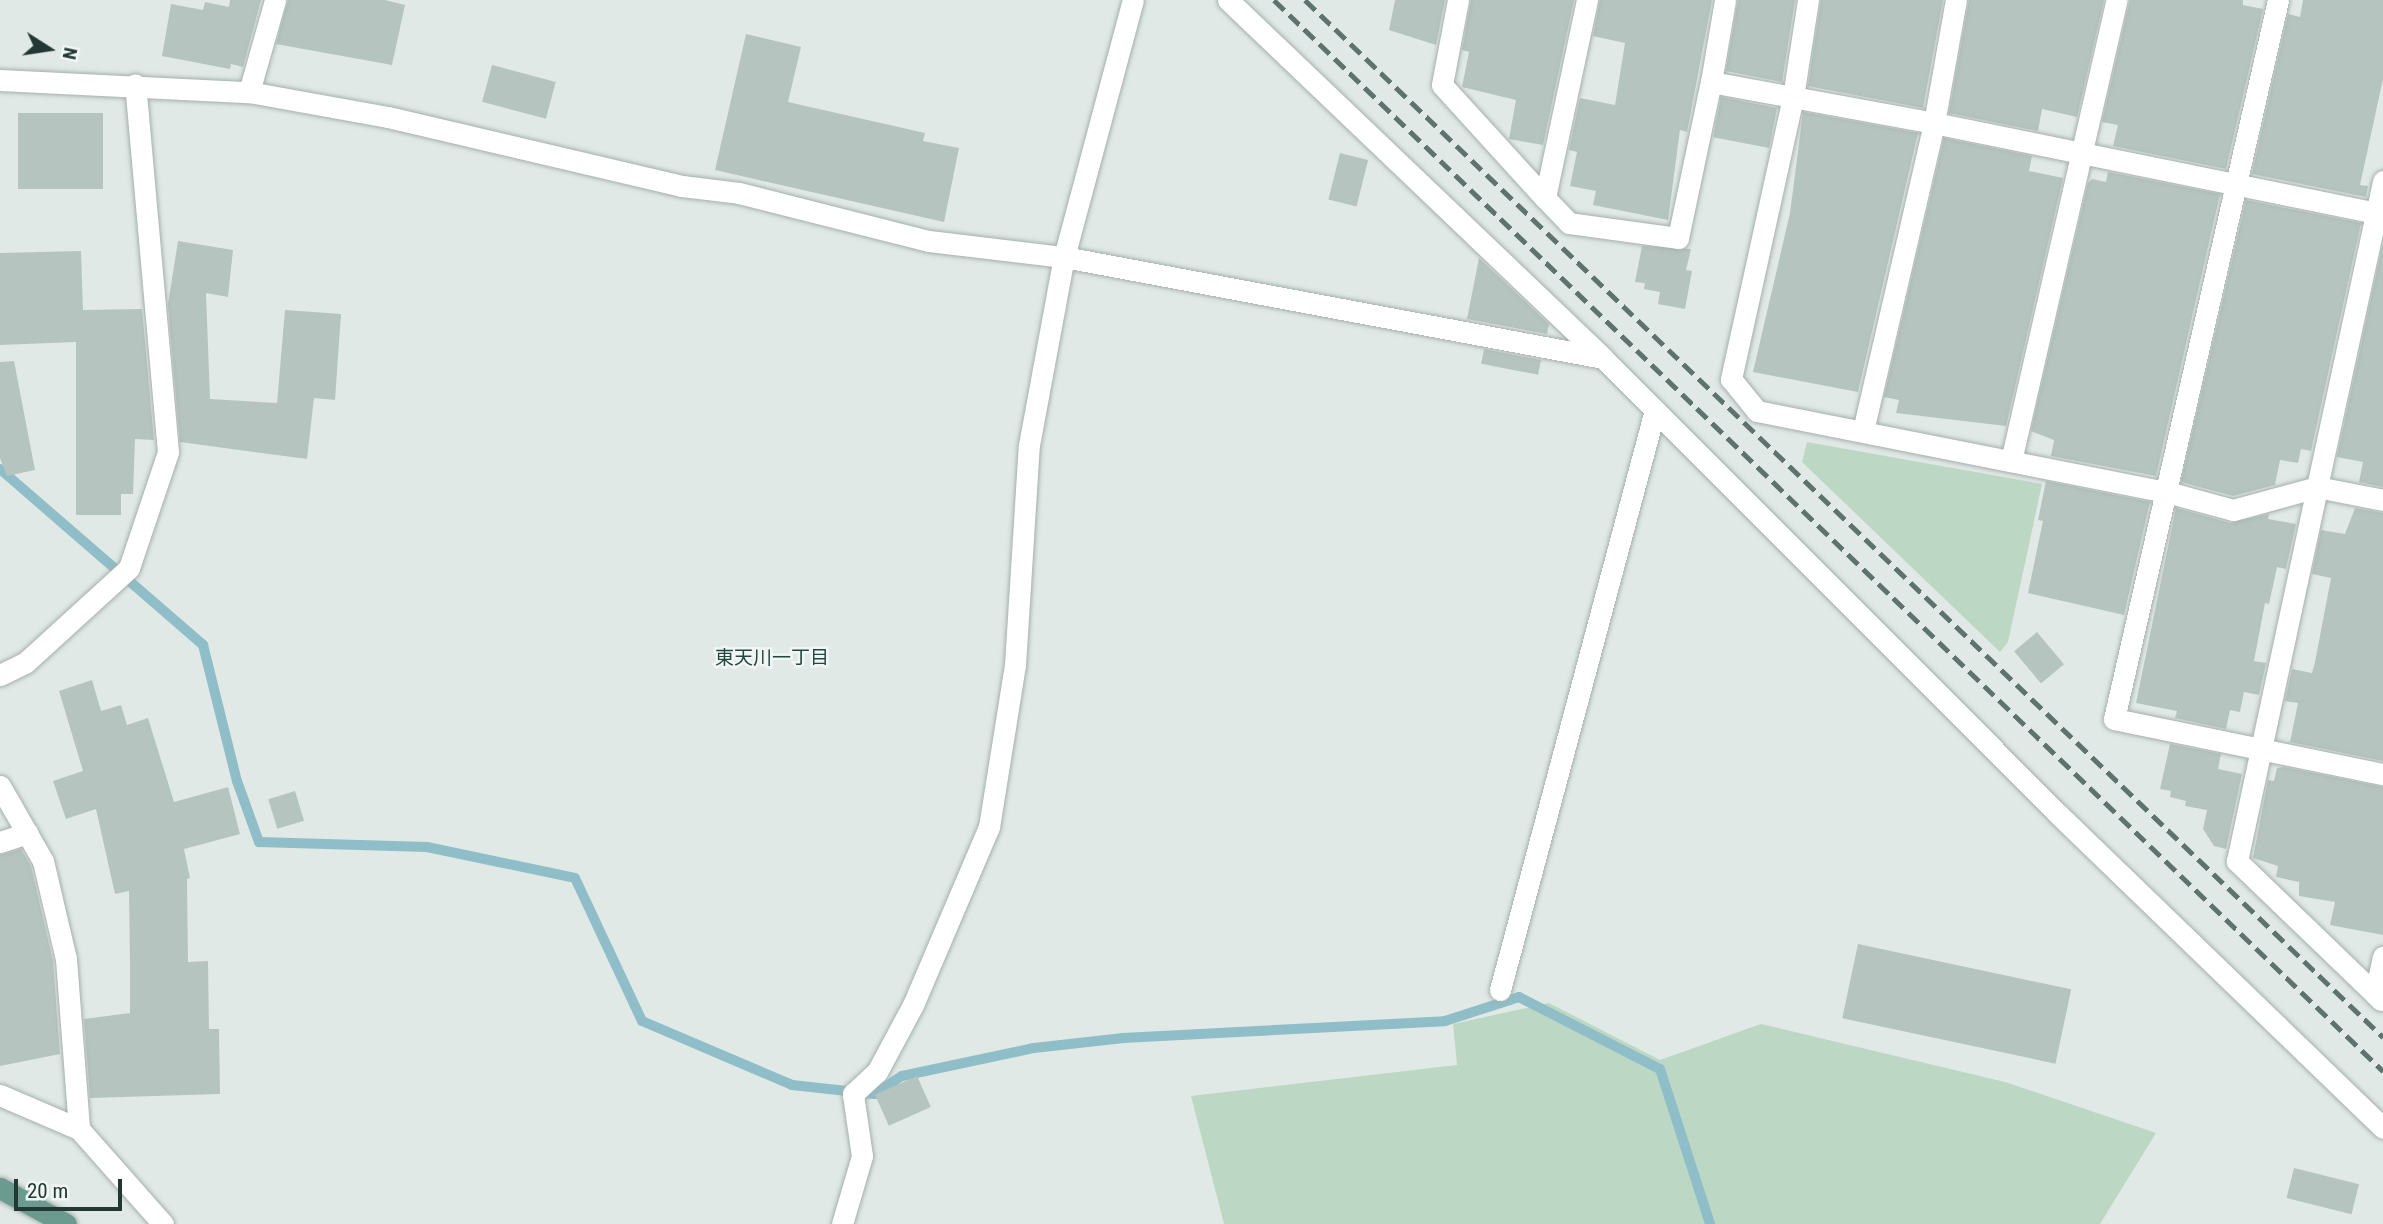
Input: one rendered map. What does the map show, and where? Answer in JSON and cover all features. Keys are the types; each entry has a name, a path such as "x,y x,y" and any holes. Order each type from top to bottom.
{"main road":[{"path":"0,1188 65,1224"}],"street":[{"path":"249,92 275,0"},
{"path":"842,1224 862,1156 853,1094 877,1072 913,1005 989,827 1015,665 1029,445 1064,257 1133,0"},
{"path":"1228,0 1602,358 2057,813 2383,1128"},
{"path":"1458,0 1442,85 1545,198 1569,223 1678,238 1711,82 1725,0"},
{"path":"1545,198 1587,0"},
{"path":"1808,0 1793,97 1731,379 1758,411 2167,492 2233,510 2317,487 2383,500"},
{"path":"1863,432 1934,122 1956,0"},
{"path":"2011,461 2117,0"},
{"path":"2278,0 2114,719 2383,774"},
{"path":"0,80 135,84 249,92 388,117 682,186 738,192 929,241 1064,257 1602,358"},
{"path":"1711,82 1934,122 2380,214"},
{"path":"0,675 25,663 129,568 168,452 135,84"},
{"path":"2379,998 2237,861 2317,487 2380,214 2383,181"},
{"path":"1500,990 1655,410"},
{"path":"0,786 43,861 66,959 79,1129"},
{"path":"0,842 28,833"},
{"path":"2379,998 2383,957"},
{"path":"0,1095 79,1129 163,1224"}],"green space":[{"path":"1807,442 2042,484 2008,642 2000,652 1802,462"},
{"path":"1549,1003 1660,1060 1761,1024 2005,1082 2156,1133 2100,1224 1224,1224 1191,1096 1457,1065 1453,1024"}],"building":[{"path":"230,0 261,0 243,67 231,64 230,69 162,56 171,4 203,10 205,2 229,7"},
{"path":"288,0 385,0 405,5 392,65 276,44"},
{"path":"1395,0 1445,0 1436,45 1389,30"},
{"path":"1471,0 1574,0 1543,145 1509,139 1516,100 1462,87 1469,52 1462,50"},
{"path":"1600,0 1712,0 1687,132 1680,130 1668,220 1593,205 1596,191 1570,186 1577,152 1569,150 1580,98 1615,105 1625,43 1593,36"},
{"path":"1738,0 1795,0 1782,82 1726,71"},
{"path":"1821,0 1943,0 1923,108 1808,86"},
{"path":"1969,0 2104,0 2077,117 2042,109 2038,131 1949,113"},
{"path":"2130,0 2243,0 2243,5 2263,9 2226,169 2113,146 2118,125 2102,122"},
{"path":"2303,0 2383,0 2383,79 2360,185 2368,186 2366,197 2252,174 2288,14 2300,17"},
{"path":"746,34 801,47 788,102 925,133 923,141 959,148 944,222 715,170"},
{"path":"492,65 556,82 546,119 482,102"},
{"path":"1721,97 1777,108 1769,148 1713,137"},
{"path":"1803,112 1918,133 1858,392 1753,372 1790,213"},
{"path":"18,113 103,113 103,189 18,189"},
{"path":"1944,138 2032,156 2029,171 2063,178 2006,426 1896,413 1899,400 1884,397"},
{"path":"1340,153 1368,160 1357,207 1328,200"},
{"path":"2108,172 2220,194 2156,476 2051,456 2054,440 2031,431 2088,183 2092,179 2106,182"},
{"path":"2246,200 2361,223 2311,451 2301,449 2298,463 2280,460 2275,485 2233,496 2181,482"},
{"path":"178,241 233,250 228,297 206,293 210,399 277,403 285,310 341,314 335,400 314,398 307,459 180,442 168,304"},
{"path":"2383,243 2383,487 2359,482 2363,462 2337,457"},
{"path":"1642,246 1691,249 1686,270 1692,271 1685,309 1658,304 1660,292 1644,289 1645,283 1635,282"},
{"path":"81,251 83,310 142,309 154,440 135,439 133,494 121,494 121,515 76,515 76,342 0,345 0,253"},
{"path":"1479,258 1549,324 1547,334 1467,319"},
{"path":"1484,349 1541,360 1538,375 1481,364"},
{"path":"14,361 35,470 7,476 0,458 0,362"},
{"path":"2046,481 2150,502 2124,615 2028,593 2043,521 2038,520"},
{"path":"2176,508 2230,523 2269,514 2268,519 2296,524 2286,569 2277,567 2269,604 2265,603 2254,661 2266,663 2259,695 2244,692 2240,712 2230,710 2226,729 2175,718 2177,711 2136,703"},
{"path":"2355,508 2383,513 2383,761 2290,742 2298,703 2285,701 2292,669 2312,673 2315,662 2331,578 2312,574 2321,530 2345,534"},
{"path":"2037,632 2064,664 2041,683 2014,651"},
{"path":"92,680 101,711 121,705 127,725 148,718 174,802 228,787 240,834 184,849 190,878 187,879 188,962 208,961 209,1029 219,1029 220,1094 90,1098 84,1019 130,1013 129,891 115,894 96,809 66,819 53,781 83,771 59,691"},
{"path":"2170,744 2221,754 2218,769 2242,774 2226,849 2214,846 2203,829 2207,810 2185,806 2186,801 2170,797 2171,791 2160,789"},
{"path":"2284,767 2383,787 2383,935 2330,925 2335,902 2299,896 2299,882 2276,877 2278,866 2253,858 2268,780 2274,781 2277,768"},
{"path":"295,791 304,821 277,829 268,799"},
{"path":"21,849 31,866 53,961 60,1054 0,1066 0,855"},
{"path":"1858,944 2071,989 2055,1064 1842,1018"},
{"path":"917,1076 931,1107 889,1126 875,1095"},
{"path":"2294,1168 2359,1184 2352,1214 2287,1198"}],"waterway":[{"path":"0,469 203,645 237,781 259,842 427,847 575,878 642,1021 792,1085 875,1094 902,1076 1034,1048 1123,1038 1445,1021 1519,997 1660,1069 1710,1224"}],"railway":[{"path":"1274,0 2383,1071"},
{"path":"1305,0 2383,1037"}],"district":[{"name":"東天川一丁目","path":"772,658"}]}
